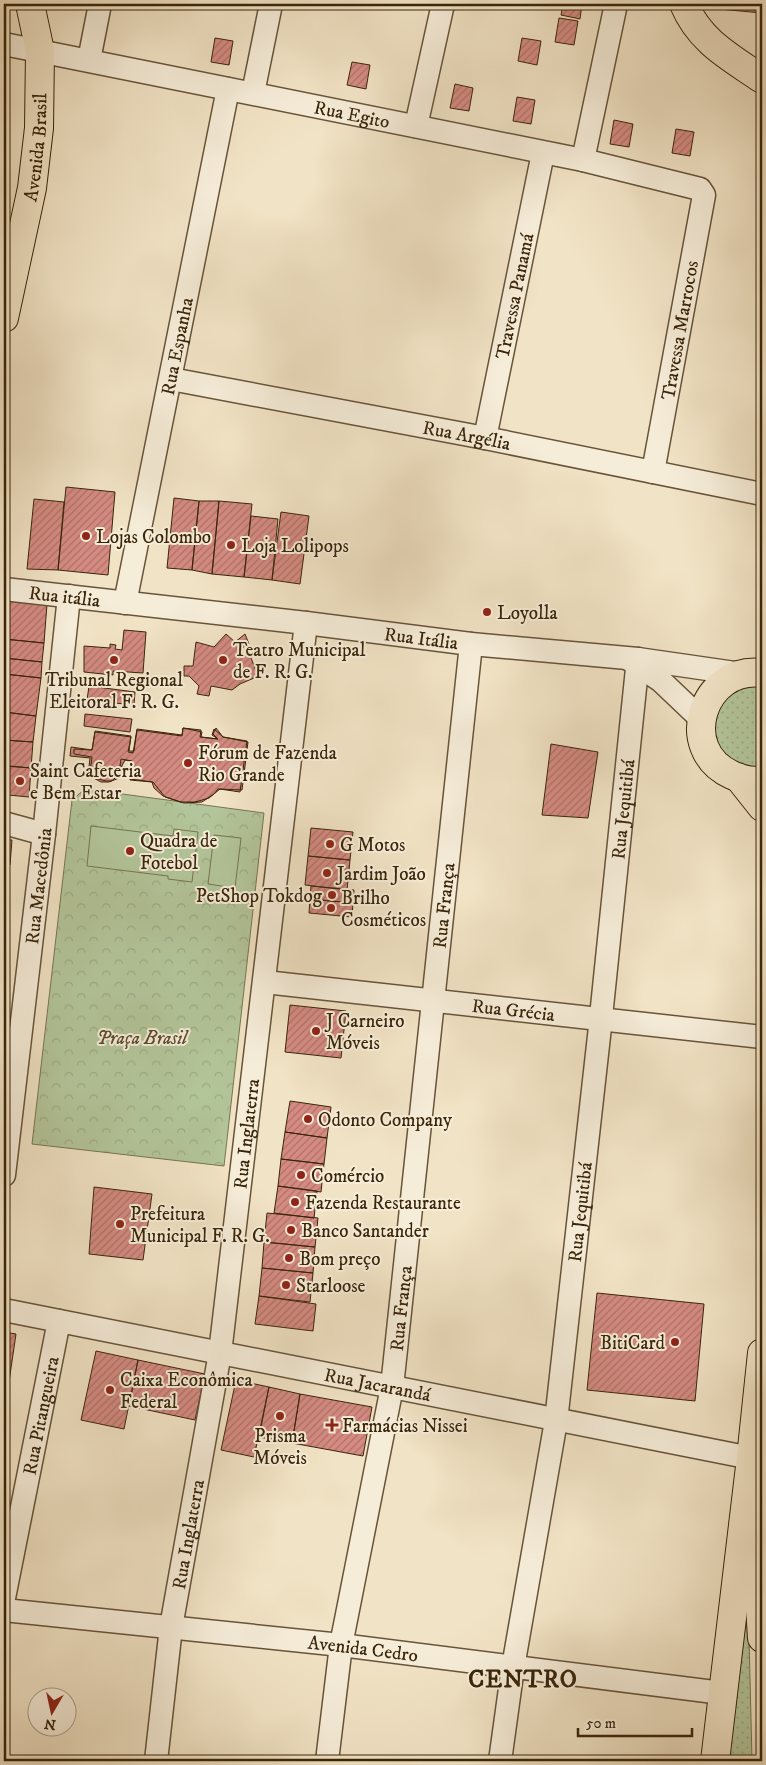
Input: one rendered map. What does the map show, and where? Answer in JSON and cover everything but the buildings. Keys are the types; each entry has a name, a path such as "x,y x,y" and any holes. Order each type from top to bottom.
{"main road":[{"name":"Avenida Brasil","path":"4,318 32,188 39,128 40,51 30,4"},
{"path":"684,4 699,31 714,47 762,79"},
{"path":"752,674 727,680 715,690 706,704 701,719 701,732 709,756 717,765 727,773 751,779 762,807"},
{"path":"715,1761 762,1353"},
{"path":"751,1458 762,1638"}],"street":[{"path":"89,60 100,4"},
{"path":"253,93 271,4"},
{"path":"416,126 443,4"},
{"path":"583,160 616,4"},
{"name":"Rua Egito","path":"4,44 583,160 700,189"},
{"name":"Rua Espanha","path":"125,603 228,89"},
{"name":"Travessa Panamá","path":"485,438 543,153"},
{"name":"Travessa Marrocos","path":"653,472 704,195 700,189"},
{"name":"Rua Argélia","path":"171,379 485,438 762,494"},
{"name":"Rua itália","path":"4,589 125,603"},
{"name":"Rua Macedônia","path":"4,1176 44,834 69,596"},
{"name":"Rua Itália","path":"125,603 470,644 752,674"},
{"name":"Rua Inglaterra","path":"156,1761 171,1627 220,1353 306,623"},
{"name":"Rua França","path":"327,1761 341,1645 392,1387 470,644"},
{"name":"Rua Itália","path":"634,661 661,681 701,719"},
{"name":"Rua Jequitibá","path":"500,1761 513,1666 556,1421 601,1018 634,661"},
{"path":"4,823 44,834"},
{"name":"Rua Grécia","path":"264,982 762,1037"},
{"name":"Rua Jacarandá","path":"4,1310 556,1421 751,1458"},
{"name":"Rua Pitangueira","path":"4,1598 59,1321"},
{"name":"Avenida Cedro","path":"4,1610 341,1645 722,1693"}],"green space":[{"path":"762,684 762,771 732,764 714,740 716,711 735,689"},
{"name":"Praça Brasil","path":"85,789 264,813 224,1166 32,1144 72,800"},
{"name":"Quadra de Fotebol","path":"91,826 173,836 174,829 198,832 192,882 168,879 168,876 87,866"},
{"path":"214,835 241,838 235,888 208,884"},
{"path":"748,1595 752,1761 724,1761"}],"place":[{"name":"Lojas Colombo","path":"86,536"},
{"name":"Loja Lolipops","path":"231,545"},
{"name":"Loyolla","path":"487,612"},
{"name":"Tribunal Regional Eleitoral F. R. G.","path":"114,660"},
{"name":"Teatro Municipal de F. R. G.","path":"223,660"},
{"name":"Fórum de Fazenda Rio Grande","path":"188,763"},
{"name":"Saint Cafeteria e Bem Estar","path":"20,781"},
{"name":"G Motos","path":"330,844"},
{"name":"Quadra de Fotebol","path":"130,851"},
{"name":"Jardim João","path":"327,873"},
{"name":"PetShop Tokdog","path":"332,895"},
{"name":"Brilho Cosméticos","path":"331,908"},
{"name":"J Carneiro Móveis","path":"316,1031"},
{"name":"Odonto Company","path":"308,1119"},
{"name":"Comércio","path":"301,1175"},
{"name":"Fazenda Restaurante","path":"295,1202"},
{"name":"Prefeitura Municipal F. R. G.","path":"120,1224"},
{"name":"Banco Santander","path":"291,1230"},
{"name":"Bom preço","path":"289,1258"},
{"name":"Starloose","path":"286,1285"},
{"name":"BitiCard","path":"675,1342"},
{"name":"Caixa Econômica Federal","path":"110,1390"},
{"name":"Prisma Móveis","path":"280,1416"},
{"name":"Farmácias Nissei","path":"332,1425"}],"district":[{"name":"CENTRO","path":"523,1679"}]}
